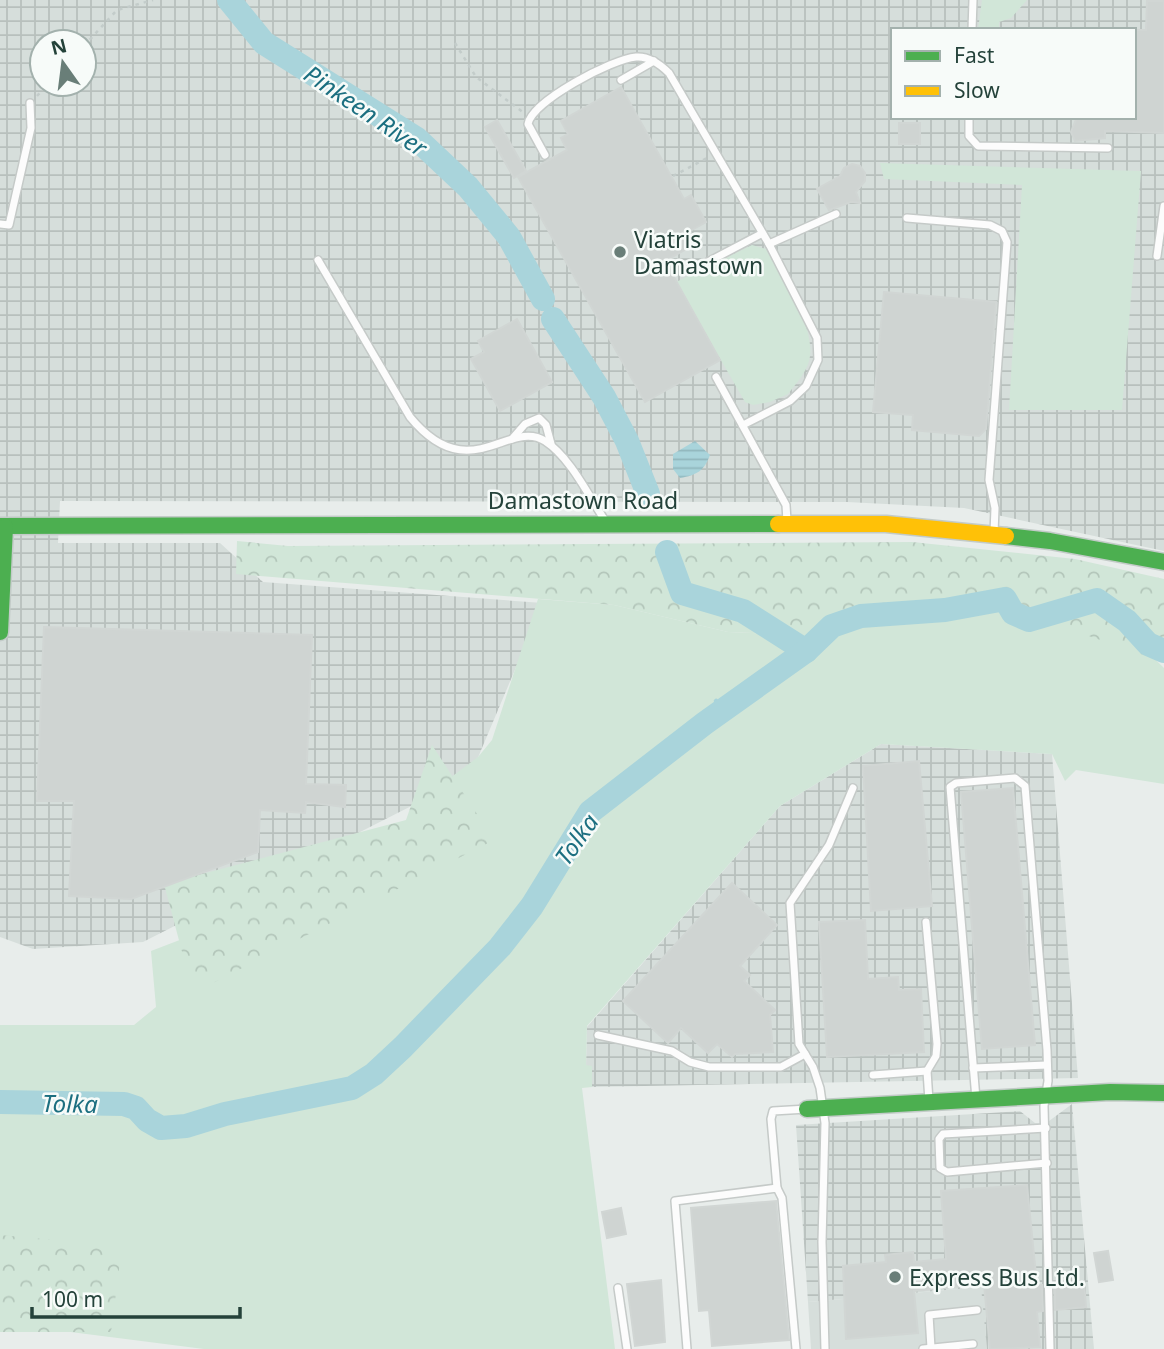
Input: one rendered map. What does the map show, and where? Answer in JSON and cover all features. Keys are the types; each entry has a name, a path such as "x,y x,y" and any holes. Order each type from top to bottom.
{"street":[{"name":"Damastown Road","path":"2,526 787,522 886,524 994,534 1164,562"},
{"path":"0,632 2,526"},
{"path":"815,1108 1047,1095 1141,1091 1164,1093"}],"lane":[{"path":"972,28 973,0"},
{"path":"545,155 528,124 529,117 536,109 596,72 637,57 661,65 680,89 814,327 818,360 811,378 799,393 743,425"},
{"path":"621,80 654,61"},
{"path":"0,224 9,225 31,128 30,103"},
{"path":"969,119 968,136 978,146 1108,148"},
{"path":"1157,256 1164,206"},
{"path":"769,244 836,214"},
{"path":"907,218 990,225 1002,231 1007,242 989,480 995,508 994,534"},
{"path":"702,265 761,234"},
{"path":"318,260 410,417 421,431 435,442 456,450 477,451 524,436 536,437 556,451"},
{"path":"716,377 786,505 787,522"},
{"path":"508,442 525,424 539,418 546,425 556,451 607,523"},
{"path":"976,1099 950,788 956,783 1015,778 1025,786 1047,1066 1047,1095 1044,1106 1050,1349"},
{"path":"825,1349 813,1067 799,1044 790,903 829,845 853,788"},
{"path":"926,922 937,1044 936,1056 928,1071 929,1101"},
{"path":"598,1035 672,1051 690,1062 709,1067 781,1067 805,1054"},
{"path":"973,1068 1047,1066"},
{"path":"873,1075 928,1071"},
{"path":"796,1349 782,1198 777,1188 771,1119 773,1111 815,1108"},
{"path":"1046,1128 943,1134 939,1139 940,1168 947,1172 1047,1163"},
{"path":"687,1349 675,1201 777,1188"},
{"path":"618,1288 627,1349"},
{"path":"931,1348 929,1315 977,1310"},
{"path":"923,1349 973,1344"}],"path":[{"path":"98,31 117,10 153,0"},
{"path":"455,43 476,77 529,117"},
{"path":"30,103 35,98"},
{"path":"673,176 716,153"}],"shaded area":[{"path":"0,0 1164,0 1164,551 964,508 847,502 60,501 58,543 220,543 263,582 543,603 474,767 443,790 143,942 33,949 0,937"},
{"path":"881,744 1052,754 1078,1078 592,1087 592,1066 586,1066 587,1027 780,806"},
{"path":"1072,1104 1094,1349 987,1349 981,1287 808,1302 796,1125 1020,1111 1035,1123 1045,1124"},
{"path":"982,1287 987,1349 811,1349 808,1302"}],"green space":[{"path":"982,0 1027,0 1011,18 999,22 999,28 978,28"},
{"path":"880,163 1141,171 1122,410 1009,410 1022,185 884,179"},
{"path":"752,245 766,249 789,288 803,319 810,348 805,370 788,394 770,402 753,405 745,402 676,282"},
{"path":"237,541 288,546 912,542 1075,559 1164,579 1164,662 1028,615 850,610 804,643 773,634 728,632 614,605 236,574"},
{"path":"538,599 614,605 728,632 773,634 804,643 783,654 627,769 579,812 540,884 448,992 366,1072 344,1085 234,1101 190,1121 174,1123 160,1119 147,1104 108,1095 39,1097 0,1092 0,1025 134,1025 156,1007 151,951 355,873 450,778 478,757 492,740"},
{"path":"1003,602 1121,626 1164,668 1164,784 1076,770 1065,781 1052,754 881,744 780,806 587,1026 586,1065 592,1066 592,1087 582,1088 615,1349 204,1349 0,1323 0,1107 110,1108 132,1113 149,1125 169,1131 246,1112 348,1096 373,1079 434,1027 555,883 594,813 842,626 864,619 951,612"},
{"path":"432,745 494,840 193,993 164,884 406,820"},
{"path":"0,1235 122,1246 111,1332 0,1332"}],"water":[{"path":"695,441 710,455 699,471 680,478 673,469 673,454"}],"building":[{"path":"1147,1 1164,1 1164,133 1105,131 1105,138 1075,141 1071,132 1076,119 1136,119 1136,30 1146,30"},
{"name":"Viatris Damastown","path":"621,87 684,199 691,195 706,222 690,231 697,243 665,261 720,360 645,402 518,177 567,150 561,138 568,134 561,121"},
{"path":"497,120 526,171 514,178 485,127"},
{"path":"899,123 920,123 920,144 899,144"},
{"path":"852,164 860,166 865,173 865,181 856,192 860,203 851,202 829,210 817,189 840,176 844,168"},
{"path":"884,292 996,302 986,429 979,436 912,430 913,415 873,412"},
{"path":"517,319 552,382 500,411 471,359 484,352 478,341"},
{"path":"44,627 312,635 306,784 346,785 345,807 306,802 305,813 260,810 258,852 131,899 69,896 74,801 37,801"},
{"path":"919,761 932,906 871,911 863,766"},
{"path":"1013,788 1035,1045 982,1049 961,792"},
{"path":"732,883 777,925 740,966 750,975 744,981 775,1010 770,1015 773,1052 735,1054 732,1057 717,1044 708,1053 681,1028 668,1043 623,1001"},
{"path":"865,920 868,979 898,977 899,990 921,989 924,1052 827,1057 819,922"},
{"path":"1027,1185 1037,1285 1042,1285 1043,1311 1037,1312 1040,1347 990,1349 984,1284 914,1291 918,1333 846,1339 843,1266 886,1262 885,1255 913,1252 914,1262 946,1259 941,1191"},
{"path":"776,1201 789,1340 712,1346 709,1310 699,1311 691,1208"},
{"path":"621,1208 626,1234 607,1238 602,1212"},
{"path":"1108,1251 1113,1280 1099,1282 1094,1253"},
{"path":"661,1280 665,1342 635,1346 627,1284"},
{"path":"1084,1281 1086,1307 1055,1310 1055,1284"}],"waterway":[{"name":"Pinkeen River","path":"229,0 264,43 417,139 468,187 509,237 543,299"},
{"name":"Pinkeen River","path":"553,319 604,397 627,441 648,494"},
{"name":"Pinkeen River","path":"667,552 682,593 743,611 806,651"},
{"name":"Tolka","path":"0,1102 124,1104 136,1108 147,1120 161,1128 186,1126 225,1114 352,1088 374,1074 403,1047 500,947 532,906 590,812 705,723 806,651 832,626 861,616 945,610 1005,599 1013,613 1029,620 1097,600 1127,621 1148,644 1164,651"},
{"path":"716,701 723,710"}],"traffic: fast":[{"path":"0,526 778,524"},
{"path":"0,632 5,527"},
{"path":"1006,536 1050,541 1164,562"},
{"path":"807,1109 1110,1092 1164,1093"}],"traffic: slow":[{"path":"778,524 886,524 1006,536"}],"place":[{"name":"Viatris Damastown","path":"620,252"},
{"name":"Express Bus Ltd.","path":"895,1277"}]}
